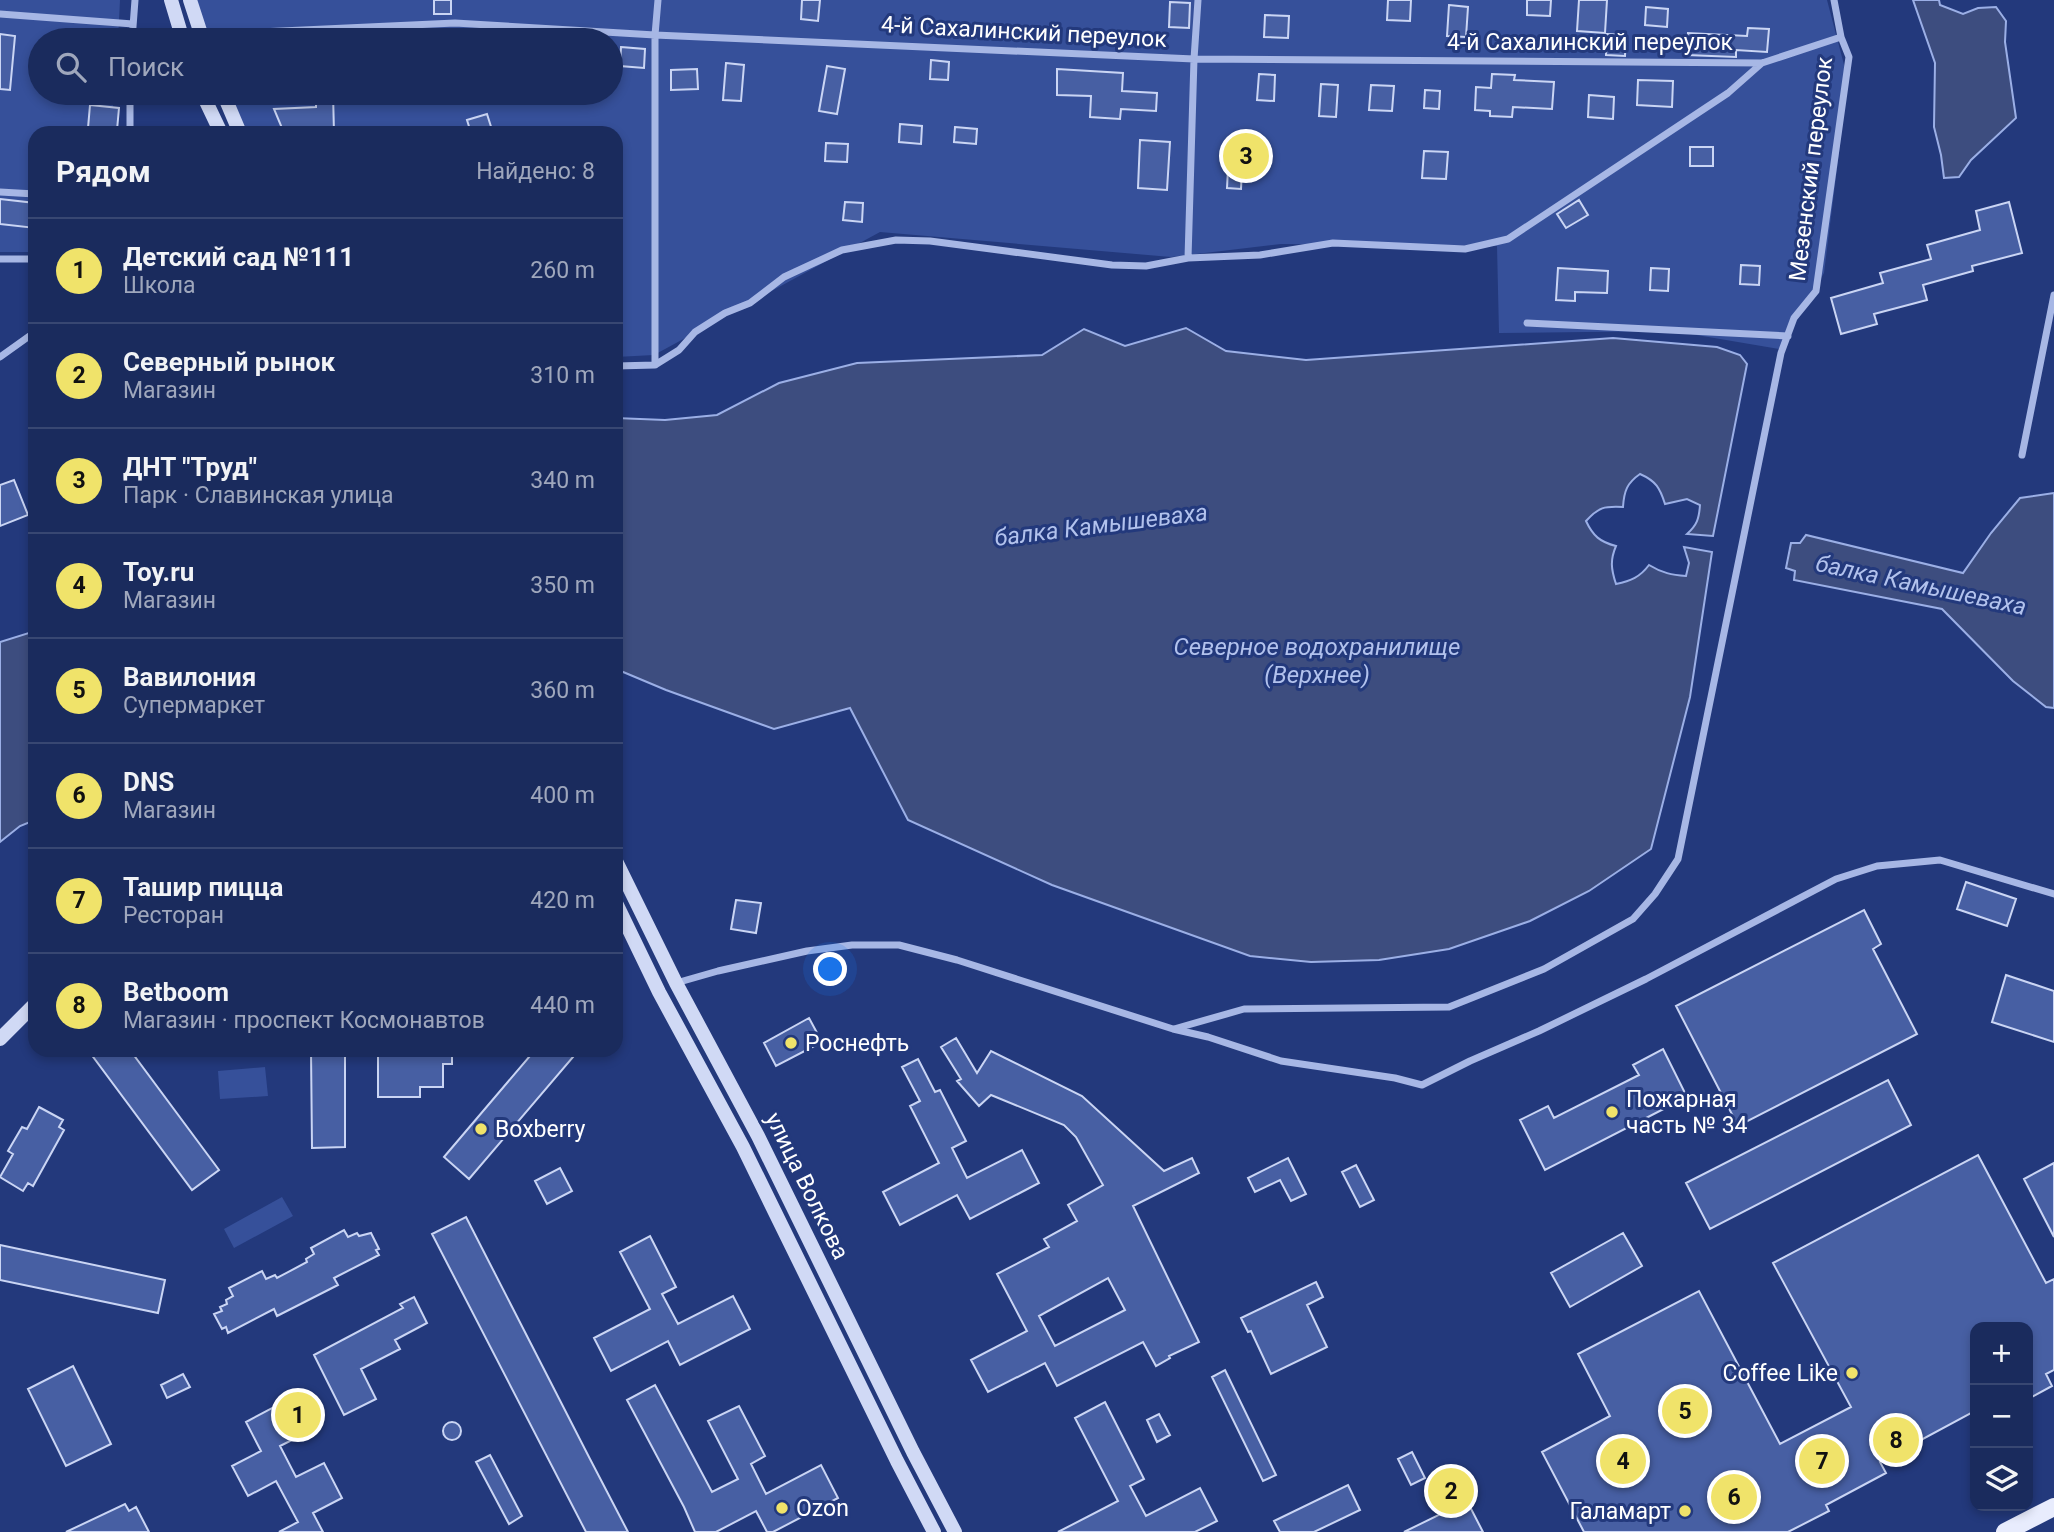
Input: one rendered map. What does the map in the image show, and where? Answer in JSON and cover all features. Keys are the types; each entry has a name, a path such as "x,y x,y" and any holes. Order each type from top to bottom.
{"main road":[{"path":"171,0 179,28"},
{"path":"190,0 199,28"},
{"path":"208,105 218,126"},
{"path":"228,105 237,126"},
{"name":"улица Волкова","path":"623,875 676,983 758,1136 955,1532"},
{"name":"улица Волкова","path":"623,917 659,992 743,1147 934,1532"},
{"path":"0,1040 28,1011"},
{"path":"2005,1532 2054,1507"}],"street":[{"path":"133,28 135,0"},
{"path":"655,365 655,35 658,0"},
{"path":"1188,258 1198,0"},
{"name":"Мезенский переулок","path":"1173,1029 1244,1009 1449,1007 1544,969 1633,919 1655,894 1678,859 1782,353 1794,318 1816,291 1849,57 1841,37 1834,0"},
{"path":"0,14 133,24"},
{"name":"4-й Сахалинский переулок","path":"345,28 455,23 538,28"},
{"name":"4-й Сахалинский переулок","path":"623,33 1194,59 1762,63 1841,37"},
{"path":"623,366 655,365 679,350 695,332 725,313 750,303 784,277 842,250 896,240 930,241 1146,267 1188,258 1260,255 1333,243 1465,249 1508,239 1728,93 1762,63"},
{"path":"130,105 130,126"},
{"path":"0,192 28,194"},
{"path":"0,259 28,259"},
{"path":"2022,455 2054,295"},
{"path":"1527,323 1788,336"},
{"path":"0,357 28,337"},
{"path":"676,983 807,951 852,945 899,945 957,960 1282,1061 1395,1078 1422,1085 1646,979 1836,879 1877,866 1940,860 2054,894"}],"shaded area":[{"path":"0,0 120,0 119,28 28,28 28,105 113,105 112,126 28,126 28,252 0,252"},
{"path":"197,0 1827,0 1848,80 1824,273 1779,349 1673,331 1499,333 1497,246 1281,244 1171,257 880,232 654,355 623,357 623,126 242,126 233,105 623,105 623,28 205,28"},
{"path":"265,1067 268,1096 220,1099 218,1071"},
{"path":"282,1197 293,1216 234,1248 224,1229"}],"water":[{"path":"1913,0 1939,0 1940,5 1963,14 1978,8 1996,7 2006,21 2005,42 2016,118 1971,160 1959,177 1944,178 1934,127 1935,63"},
{"name":"Северное водохранилище (Верхнее)","path":"1186,328 1226,351 1306,360 1613,338 1717,347 1740,355 1747,364 1713,536 1687,534 1697,521 1700,505 1687,499 1665,504 1657,486 1640,474 1627,488 1623,507 1602,508 1586,521 1598,538 1616,546 1612,565 1616,584 1635,578 1649,565 1667,573 1686,576 1689,563 1684,547 1712,552 1690,697 1651,849 1589,891 1530,921 1449,949 1379,960 1311,962 1250,956 1052,885 908,820 850,708 774,729 623,672 623,418 665,420 717,415 779,383 857,363 1042,355 1084,329 1125,346"},
{"name":"балка Камышеваха","path":"2054,493 2054,708 2046,707 2013,681 1942,609 1794,580 1795,571 1786,568 1791,543 1800,543 1806,535 1963,573 2020,498"},
{"path":"28,633 28,823 0,842 0,642"}],"building":[{"path":"434,0 451,0 451,14 434,14"},
{"path":"802,0 820,0 818,21 801,19"},
{"path":"1388,0 1411,0 1410,21 1387,20"},
{"path":"1527,0 1551,0 1550,16 1527,15"},
{"path":"1579,0 1607,0 1605,33 1577,31"},
{"path":"1170,2 1190,3 1189,28 1169,27"},
{"path":"1449,5 1468,7 1466,37 1447,36"},
{"path":"1646,7 1668,9 1667,27 1645,25"},
{"path":"1265,15 1289,16 1288,38 1264,37"},
{"path":"1748,28 1769,29 1767,52 1736,50 1736,57 1687,55 1688,33 1747,36"},
{"path":"0,34 15,36 10,90 0,89"},
{"path":"1607,34 1626,35 1625,56 1606,55"},
{"path":"623,47 645,49 644,68 623,66"},
{"path":"931,60 949,62 948,80 930,79"},
{"path":"726,63 744,65 741,101 723,100"},
{"path":"827,66 845,69 837,114 819,111"},
{"path":"697,69 698,89 671,90 671,70"},
{"path":"1057,69 1123,73 1122,91 1157,93 1156,111 1121,109 1120,119 1090,117 1091,96 1057,95"},
{"path":"1259,74 1275,75 1274,101 1257,100"},
{"path":"1492,74 1515,75 1514,80 1554,82 1552,109 1513,107 1512,117 1490,116 1490,111 1475,110 1476,87 1491,88"},
{"path":"1638,80 1673,81 1672,107 1637,105"},
{"path":"1321,84 1338,85 1336,117 1319,116"},
{"path":"1371,85 1394,86 1392,111 1369,110"},
{"path":"1425,90 1440,91 1439,109 1424,108"},
{"path":"1589,95 1614,97 1613,119 1588,117"},
{"path":"90,105 119,108 117,126 88,126"},
{"path":"333,105 334,126 281,126 274,109"},
{"path":"487,114 491,126 469,126 467,120"},
{"path":"900,124 922,126 921,144 899,142"},
{"path":"955,127 977,129 976,144 954,142"},
{"path":"1140,140 1170,142 1167,190 1138,188"},
{"path":"826,143 848,144 847,162 825,161"},
{"path":"1690,147 1713,147 1713,166 1690,166"},
{"path":"1424,151 1448,152 1446,179 1422,178"},
{"path":"1228,169 1242,170 1241,189 1227,188"},
{"path":"0,199 28,202 28,227 0,224"},
{"path":"1579,200 1588,215 1566,228 1557,214"},
{"path":"845,202 863,203 862,222 843,220"},
{"path":"2009,202 2022,253 1972,266 1973,271 1923,285 1927,300 1874,314 1877,324 1841,334 1831,298 1883,283 1880,273 1931,259 1927,245 1980,230 1976,211"},
{"path":"1741,265 1760,266 1759,285 1740,284"},
{"path":"1558,268 1608,271 1607,293 1575,292 1575,301 1556,300"},
{"path":"1651,268 1669,269 1668,291 1650,290"},
{"path":"14,480 28,515 0,526 0,485"},
{"path":"1966,882 2016,899 2007,926 1957,909"},
{"path":"736,900 761,903 756,933 731,929"},
{"path":"1864,910 1881,944 1873,949 1917,1034 1738,1126 1676,1006"},
{"path":"2006,975 2054,991 2054,1042 1992,1022"},
{"path":"809,1018 822,1042 776,1066 764,1043"},
{"path":"956,1038 977,1073 991,1051 1082,1096 1164,1171 1192,1158 1199,1173 1133,1206 1199,1342 1169,1356 1170,1358 1156,1366 1143,1342 1057,1386 1045,1363 988,1392 971,1360 1027,1331 997,1274 1049,1247 1044,1239 1077,1221 1068,1205 1103,1185 1076,1137 1064,1125 991,1095 979,1106 957,1081 961,1079 941,1047","holes":["1108,1278 1125,1310 1055,1346 1039,1316"]},
{"name":"Пожарная часть № 34","path":"1663,1049 1687,1097 1545,1170 1520,1120 1548,1106 1554,1118 1639,1075 1633,1065"},
{"path":"93,1057 135,1057 219,1170 192,1190"},
{"path":"311,1057 345,1057 345,1147 312,1148"},
{"path":"378,1057 452,1057 452,1064 443,1064 443,1087 420,1087 420,1097 378,1097"},
{"path":"529,1057 573,1057 469,1179 444,1157"},
{"path":"918,1059 935,1092 940,1090 966,1141 952,1148 967,1178 1022,1150 1039,1183 970,1219 957,1195 900,1225 883,1192 939,1163 910,1106 920,1101 902,1067"},
{"path":"1888,1080 1911,1125 1710,1229 1686,1183"},
{"path":"39,1107 63,1120 59,1127 64,1130 33,1186 28,1183 23,1191 0,1177 13,1154 8,1151 22,1127 27,1129"},
{"path":"1978,1155 2046,1283 2054,1279 2054,1370 2046,1374 2052,1386 2033,1396 2033,1322 1970,1322 1970,1414 1880,1462 1886,1473 1826,1505 1829,1511 1788,1532 1584,1532 1542,1452 1610,1416 1578,1354 1699,1291 1780,1444 1851,1407 1773,1263"},
{"path":"1288,1158 1306,1194 1291,1201 1280,1180 1255,1192 1248,1178"},
{"path":"2054,1163 2054,1237 2024,1179"},
{"path":"1356,1165 1374,1200 1360,1207 1342,1172"},
{"path":"560,1168 572,1191 547,1204 535,1181"},
{"path":"466,1217 628,1532 586,1532 432,1234"},
{"path":"344,1230 348,1237 357,1233 359,1236 371,1233 379,1255 334,1278 338,1285 277,1316 274,1309 228,1333 226,1327 222,1329 214,1314 222,1311 220,1307 227,1304 226,1300 233,1296 229,1288 262,1271 266,1279 275,1275 277,1278 307,1262 306,1259 314,1254 311,1248"},
{"path":"1623,1233 1642,1266 1570,1307 1551,1273"},
{"path":"650,1236 676,1287 662,1294 678,1324 733,1296 750,1329 680,1365 668,1341 611,1371 594,1338 650,1309 620,1252"},
{"path":"0,1245 165,1280 158,1313 0,1280"},
{"path":"1316,1282 1323,1297 1307,1305 1327,1347 1271,1374 1251,1331 1248,1332 1241,1318"},
{"path":"414,1297 427,1323 395,1340 400,1349 361,1369 376,1399 344,1415 314,1355 403,1308 400,1304"},
{"path":"73,1366 111,1444 66,1466 28,1389"},
{"path":"1225,1370 1276,1475 1263,1481 1212,1377"},
{"path":"183,1374 190,1387 167,1398 161,1385"},
{"path":"655,1385 712,1492 738,1479 708,1421 739,1406 765,1456 751,1464 766,1494 821,1465 838,1498 773,1532 767,1532 756,1511 716,1532 695,1532 627,1400"},
{"path":"291,1398 308,1432 280,1446 296,1477 324,1463 342,1498 313,1513 323,1532 279,1532 298,1522 276,1481 248,1496 232,1466 261,1451 246,1422"},
{"path":"1105,1402 1144,1479 1130,1486 1146,1516 1200,1488 1217,1521 1195,1532 1058,1532 1118,1501 1075,1418"},
{"path":"1159,1414 1170,1435 1157,1442 1147,1420"},
{"path":"452,1422 458,1425 461,1431 458,1437 452,1440 446,1437 443,1431 446,1425"},
{"path":"1412,1452 1425,1478 1411,1485 1398,1459"},
{"path":"490,1455 522,1516 509,1524 476,1462"},
{"path":"1348,1485 1360,1510 1314,1532 1280,1532 1274,1521"},
{"path":"1467,1501 1483,1532 1404,1532"},
{"path":"125,1504 129,1511 136,1507 149,1532 66,1532"}],"place":[{"name":"ДНТ \"Труд\"","path":"1246,156"},
{"name":"Роснефть","path":"791,1043"},
{"name":"Пожарная часть № 34","path":"1612,1112"},
{"name":"Boxberry","path":"481,1129"},
{"name":"Coffee Like","path":"1852,1373"},
{"name":"Вавилония","path":"1685,1411"},
{"name":"Детский сад №111","path":"298,1415"},
{"name":"Betboom","path":"1896,1440"},
{"name":"Toy.ru","path":"1623,1461"},
{"name":"Ташир пицца","path":"1822,1461"},
{"name":"Северный рынок","path":"1451,1491"},
{"name":"DNS","path":"1734,1497"},
{"name":"Ozon","path":"782,1508"},
{"name":"Галамарт","path":"1685,1511"}]}
